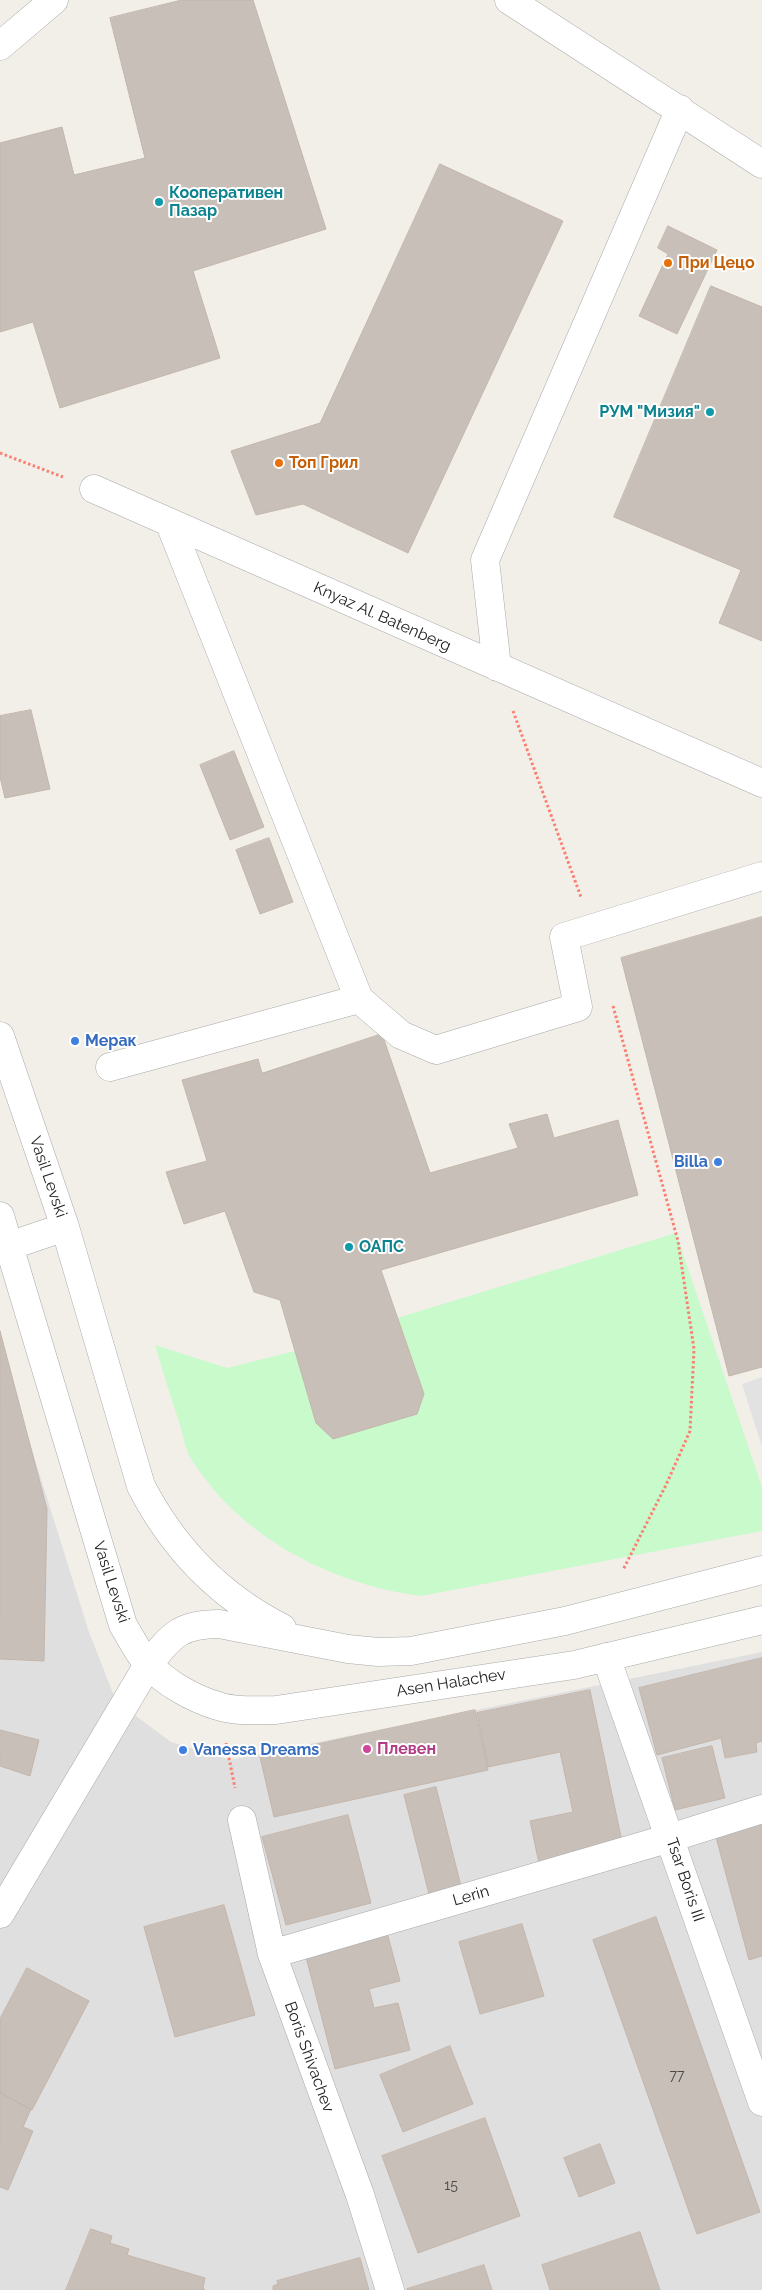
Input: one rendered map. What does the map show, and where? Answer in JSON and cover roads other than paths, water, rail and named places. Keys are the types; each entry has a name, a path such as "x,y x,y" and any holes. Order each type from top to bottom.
{"street":[{"path":"0,46 54,0"},
{"path":"509,0 680,109 762,164"},
{"path":"497,667 485,560 680,109"},
{"name":"Knyaz Al. Batenberg","path":"94,489 762,784"},
{"path":"170,524 359,999 401,1035 436,1050 578,1007 564,937 762,876"},
{"path":"110,1067 359,999"},
{"name":"Vasil Levski","path":"0,1036 65,1228 141,1486 156,1515 179,1547 232,1599 292,1633 320,1643"},
{"name":"Vasil Levski","path":"0,1216 5,1248 123,1625 148,1664"},
{"path":"5,1248 65,1228"},
{"path":"0,1914 148,1664 170,1638 182,1629 202,1624 219,1624 378,1652 411,1651 565,1621 762,1570"},
{"name":"Asen Halachev","path":"148,1664 169,1682 219,1707 246,1710 276,1710 574,1665 762,1620"},
{"name":"Tsar Boris III","path":"606,1657 762,2102"},
{"name":"Lerin","path":"272,1954 670,1838 762,1809"},
{"name":"Boris Shivachev","path":"242,1820 272,1954 360,2195 390,2290"}],"place":[{"name":"Кооперативен Пазар","path":"159,202"},
{"name":"При Цецо","path":"668,263"},
{"name":"РУМ \"Мизия\"","path":"710,412"},
{"name":"Топ Грил","path":"279,463"},
{"name":"Мерак","path":"75,1041"},
{"name":"Billa","path":"718,1162"},
{"name":"ОАПС","path":"349,1247"},
{"name":"Плевен","path":"367,1749"},
{"name":"Vanessa Dreams","path":"183,1750"}]}
